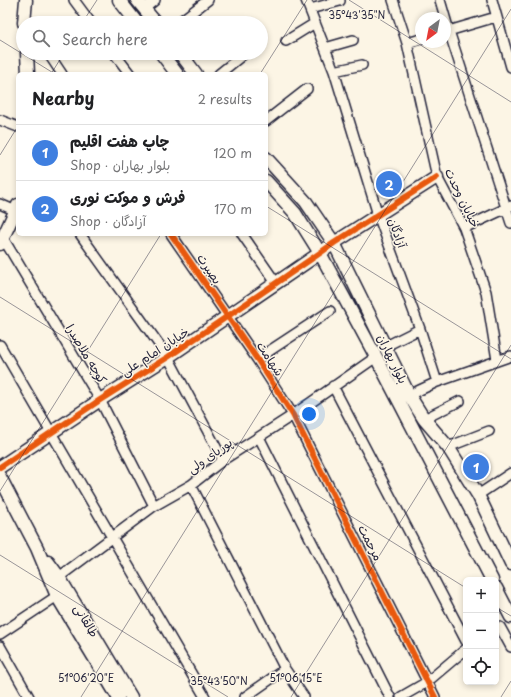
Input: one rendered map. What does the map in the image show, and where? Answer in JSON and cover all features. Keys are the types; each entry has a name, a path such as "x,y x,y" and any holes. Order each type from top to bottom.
{"street":[{"path":"25,16 26,0"},
{"path":"74,0 86,16"},
{"path":"119,0 132,16"},
{"path":"150,16 141,4 155,0"},
{"path":"187,16 208,0"},
{"name":"آزادگان","path":"306,0 334,71 378,215 420,329 437,382"},
{"name":"خیابان وحدت","path":"393,0 407,43 437,177 464,228 486,292 497,360"},
{"path":"440,0 443,12"},
{"path":"492,0 511,67"},
{"path":"310,10 340,1"},
{"path":"451,31 496,17"},
{"path":"286,41 315,23"},
{"path":"325,48 353,40"},
{"path":"407,43 415,41"},
{"path":"451,43 509,207 511,223"},
{"path":"27,60 28,72"},
{"path":"53,60 61,72"},
{"path":"119,60 128,72"},
{"path":"166,60 175,72"},
{"path":"189,60 195,72"},
{"path":"221,72 236,60"},
{"path":"334,71 362,65"},
{"path":"268,119 307,88"},
{"path":"0,120 16,126"},
{"name":"بلوار بهاران","path":"268,160 306,202 334,243 386,346 409,396 424,419 448,447 478,495 511,564"},
{"name":"خیابان امام علی","path":"0,467 100,400 168,357 334,243 437,177"},
{"name":"بلوار بهاران","path":"268,183 295,213 320,253 490,577"},
{"path":"0,204 16,208"},
{"path":"464,228 509,207"},
{"path":"2,241 16,210"},
{"path":"81,236 168,357 223,460"},
{"name":"بصیرت","path":"172,236 228,316"},
{"path":"243,236 276,283"},
{"name":"کوچه ملاصدرا","path":"2,241 100,400 154,506"},
{"path":"257,360 330,311"},
{"name":"شهامت","path":"228,316 293,415"},
{"path":"386,346 420,329"},
{"path":"0,345 205,697"},
{"path":"409,396 437,382 511,356"},
{"name":"پوریای ولی","path":"59,577 154,506 191,485 223,460 293,415 376,357"},
{"path":"333,386 463,635"},
{"path":"424,419 460,401"},
{"name":"مرحمت","path":"293,415 435,697"},
{"path":"448,447 489,431"},
{"path":"259,437 390,697"},
{"path":"478,495 511,473"},
{"name":"طالقانی","path":"0,477 37,548 57,596 118,697"},
{"path":"191,485 285,669 304,697"},
{"name":"طالقانی","path":"37,548 59,577 131,697"},
{"path":"499,594 511,617"},
{"path":"0,634 57,596"},
{"path":"499,628 511,622"},
{"path":"499,630 511,647"},
{"path":"0,646 29,697"},
{"path":"401,697 427,682 463,652"},
{"path":"245,697 285,669"}],"cycle path":[{"path":"0,467 100,400 168,357 334,243 437,177"},
{"path":"172,236 257,359 293,415 435,697"}],"place":[{"name":"فرش و موکت نوری","path":"389,184"},
{"name":"چاپ هفت اقلیم","path":"476,467"}]}
